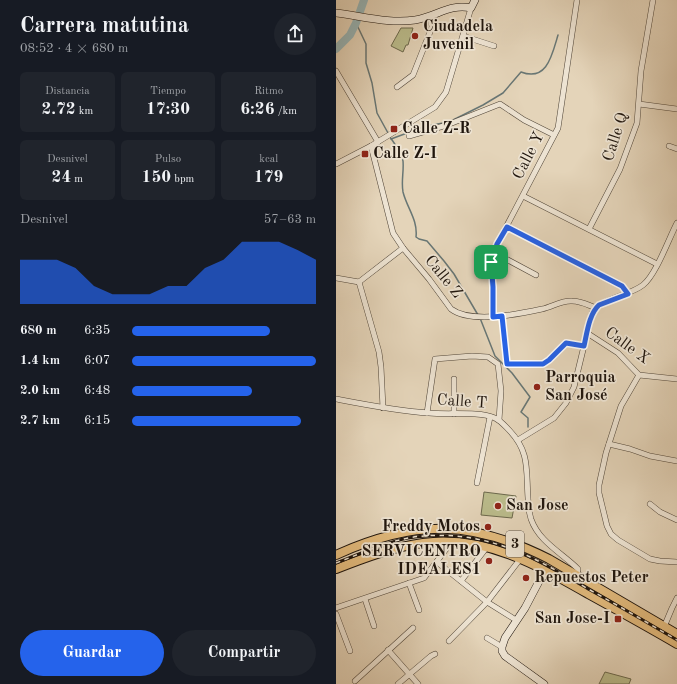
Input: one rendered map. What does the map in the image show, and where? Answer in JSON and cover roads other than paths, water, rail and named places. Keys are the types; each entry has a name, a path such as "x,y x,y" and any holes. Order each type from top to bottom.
{"main road":[{"name":"3","path":"336,555 362,544 397,533 451,528 485,534 528,548 677,634"},
{"name":"3","path":"336,569 393,549 424,542 449,542 487,547 521,558 545,570 677,644"}],"street":[{"path":"336,164 392,134 435,107 442,99 446,92 475,0"},
{"name":"Calle Y","path":"493,317 491,262 493,252 558,128 577,0"},
{"name":"Calle Q","path":"589,229 620,169 637,123 641,71 653,0"},
{"path":"336,13 384,20 404,21 430,17 455,7 472,8"},
{"path":"397,87 413,75 432,27 430,17"},
{"path":"463,36 494,46"},
{"path":"336,71 378,142"},
{"path":"409,136 447,125 500,104 524,120 554,135"},
{"path":"639,104 677,109"},
{"name":"Calle Z","path":"371,146 386,200 389,221 393,233 403,248 440,293 451,309 455,312 465,315 493,317 543,309 571,300 596,308"},
{"path":"669,146 677,149"},
{"path":"523,196 657,264"},
{"path":"518,440 554,418 560,412 574,387 592,313 599,305 628,294 646,283 677,223"},
{"path":"507,227 622,286 628,294"},
{"path":"336,278 359,282 403,248"},
{"path":"493,252 536,274"},
{"path":"359,282 379,352 383,408"},
{"path":"502,316 507,364 543,364 566,343 584,346"},
{"name":"Calle X","path":"587,333 618,353 639,375 677,379"},
{"path":"427,413 435,359 472,356 488,357 498,364 501,391 499,420"},
{"path":"639,375 621,406 609,444 599,485 599,493 607,526 611,534 618,540 650,559 677,562"},
{"path":"454,379 454,414"},
{"name":"Calle T","path":"336,399 383,408 427,413 483,415 499,420 518,440 523,450 526,459 528,504 531,519 538,533 546,542 578,569 577,575"},
{"path":"477,483 490,417"},
{"path":"609,444 650,456 677,461"},
{"path":"650,504 660,512 677,520"},
{"path":"336,608 424,578 447,548 449,542"},
{"path":"462,581 487,547"},
{"path":"449,642 487,602 521,558"},
{"path":"437,562 487,602 516,620"},
{"path":"544,684 505,656 502,651 502,647 505,638 545,570"},
{"path":"409,583 419,610"},
{"path":"664,626 677,598"},
{"path":"365,599 374,626"},
{"path":"336,614 350,651"},
{"path":"355,681 413,628"},
{"path":"487,638 502,647"},
{"path":"388,650 418,684"},
{"path":"398,684 430,656 435,654"}],"waterway":[{"path":"336,49 350,35 364,0"},
{"path":"356,23 366,44 366,63 372,83 377,113 388,133"},
{"path":"391,139 426,126 449,122 503,93 521,72 530,74 543,70 551,58 558,35"},
{"path":"390,137 398,148 402,158 403,192 414,220 416,237 427,241 444,261 454,274 478,315"},
{"path":"480,318 495,356 512,373 530,397 521,412 528,418 528,427"}],"railway":[{"path":"336,563 399,540 420,536 456,536 493,543 510,548 558,571 677,640"}],"place":[{"name":"Ciudadela Juvenil","path":"415,36"},
{"name":"Calle Z-R","path":"394,129"},
{"name":"Calle Z-I","path":"365,154"},
{"name":"Parroquia San José","path":"537,387"},
{"name":"San Jose","path":"498,506"},
{"name":"Freddy Motos","path":"488,527"},
{"name":"SERVICENTRO IDEALES1","path":"489,561"},
{"name":"Repuestos Peter","path":"526,578"},
{"name":"San Jose-I","path":"618,619"}]}
